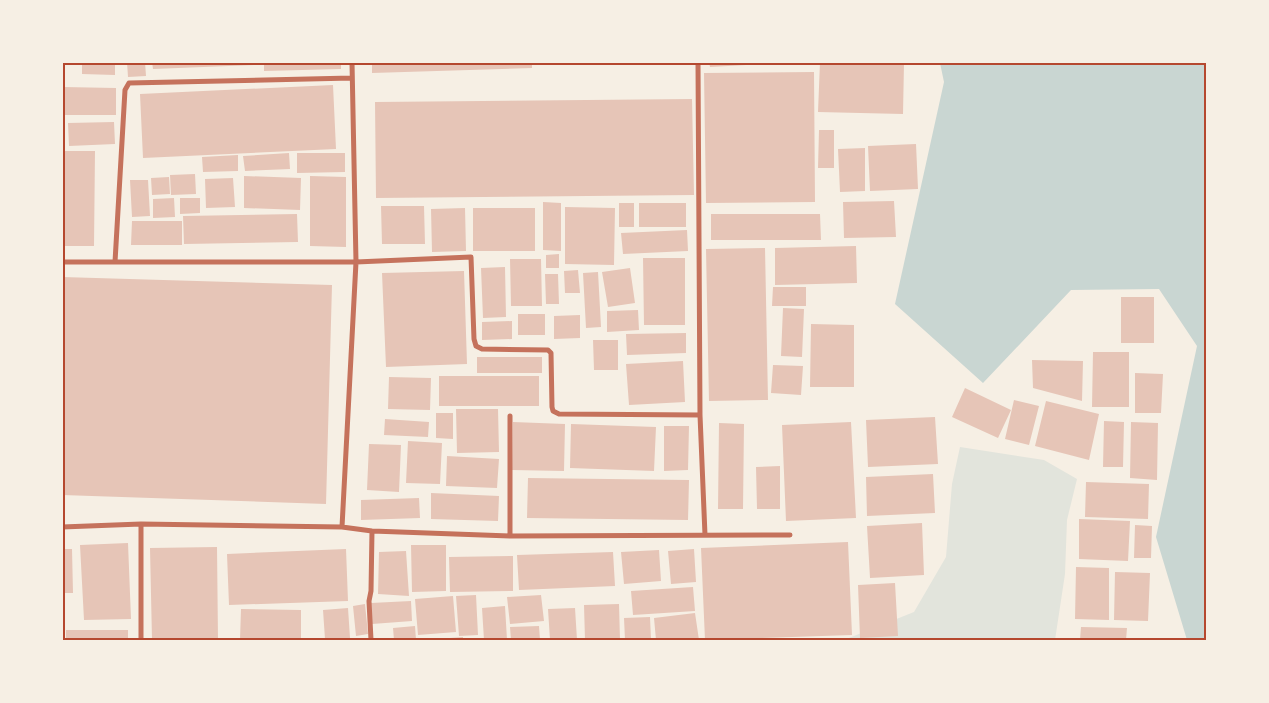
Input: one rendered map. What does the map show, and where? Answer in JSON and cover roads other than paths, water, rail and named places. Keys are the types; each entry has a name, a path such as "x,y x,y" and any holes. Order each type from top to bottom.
{"street":[{"path":"342,527 356,262 352,62"},
{"path":"698,62 700,415 704,535"},
{"path":"115,262 125,90 129,83 352,78"},
{"path":"62,262 356,262 471,257 474,339 476,346 482,348 548,350 551,353 553,411 559,414 700,415"},
{"path":"510,416 510,536"},
{"path":"141,524 141,640"},
{"path":"62,527 141,524 342,527 372,531 510,536 790,535"},
{"path":"371,640 369,601 372,591 372,531"}]}
